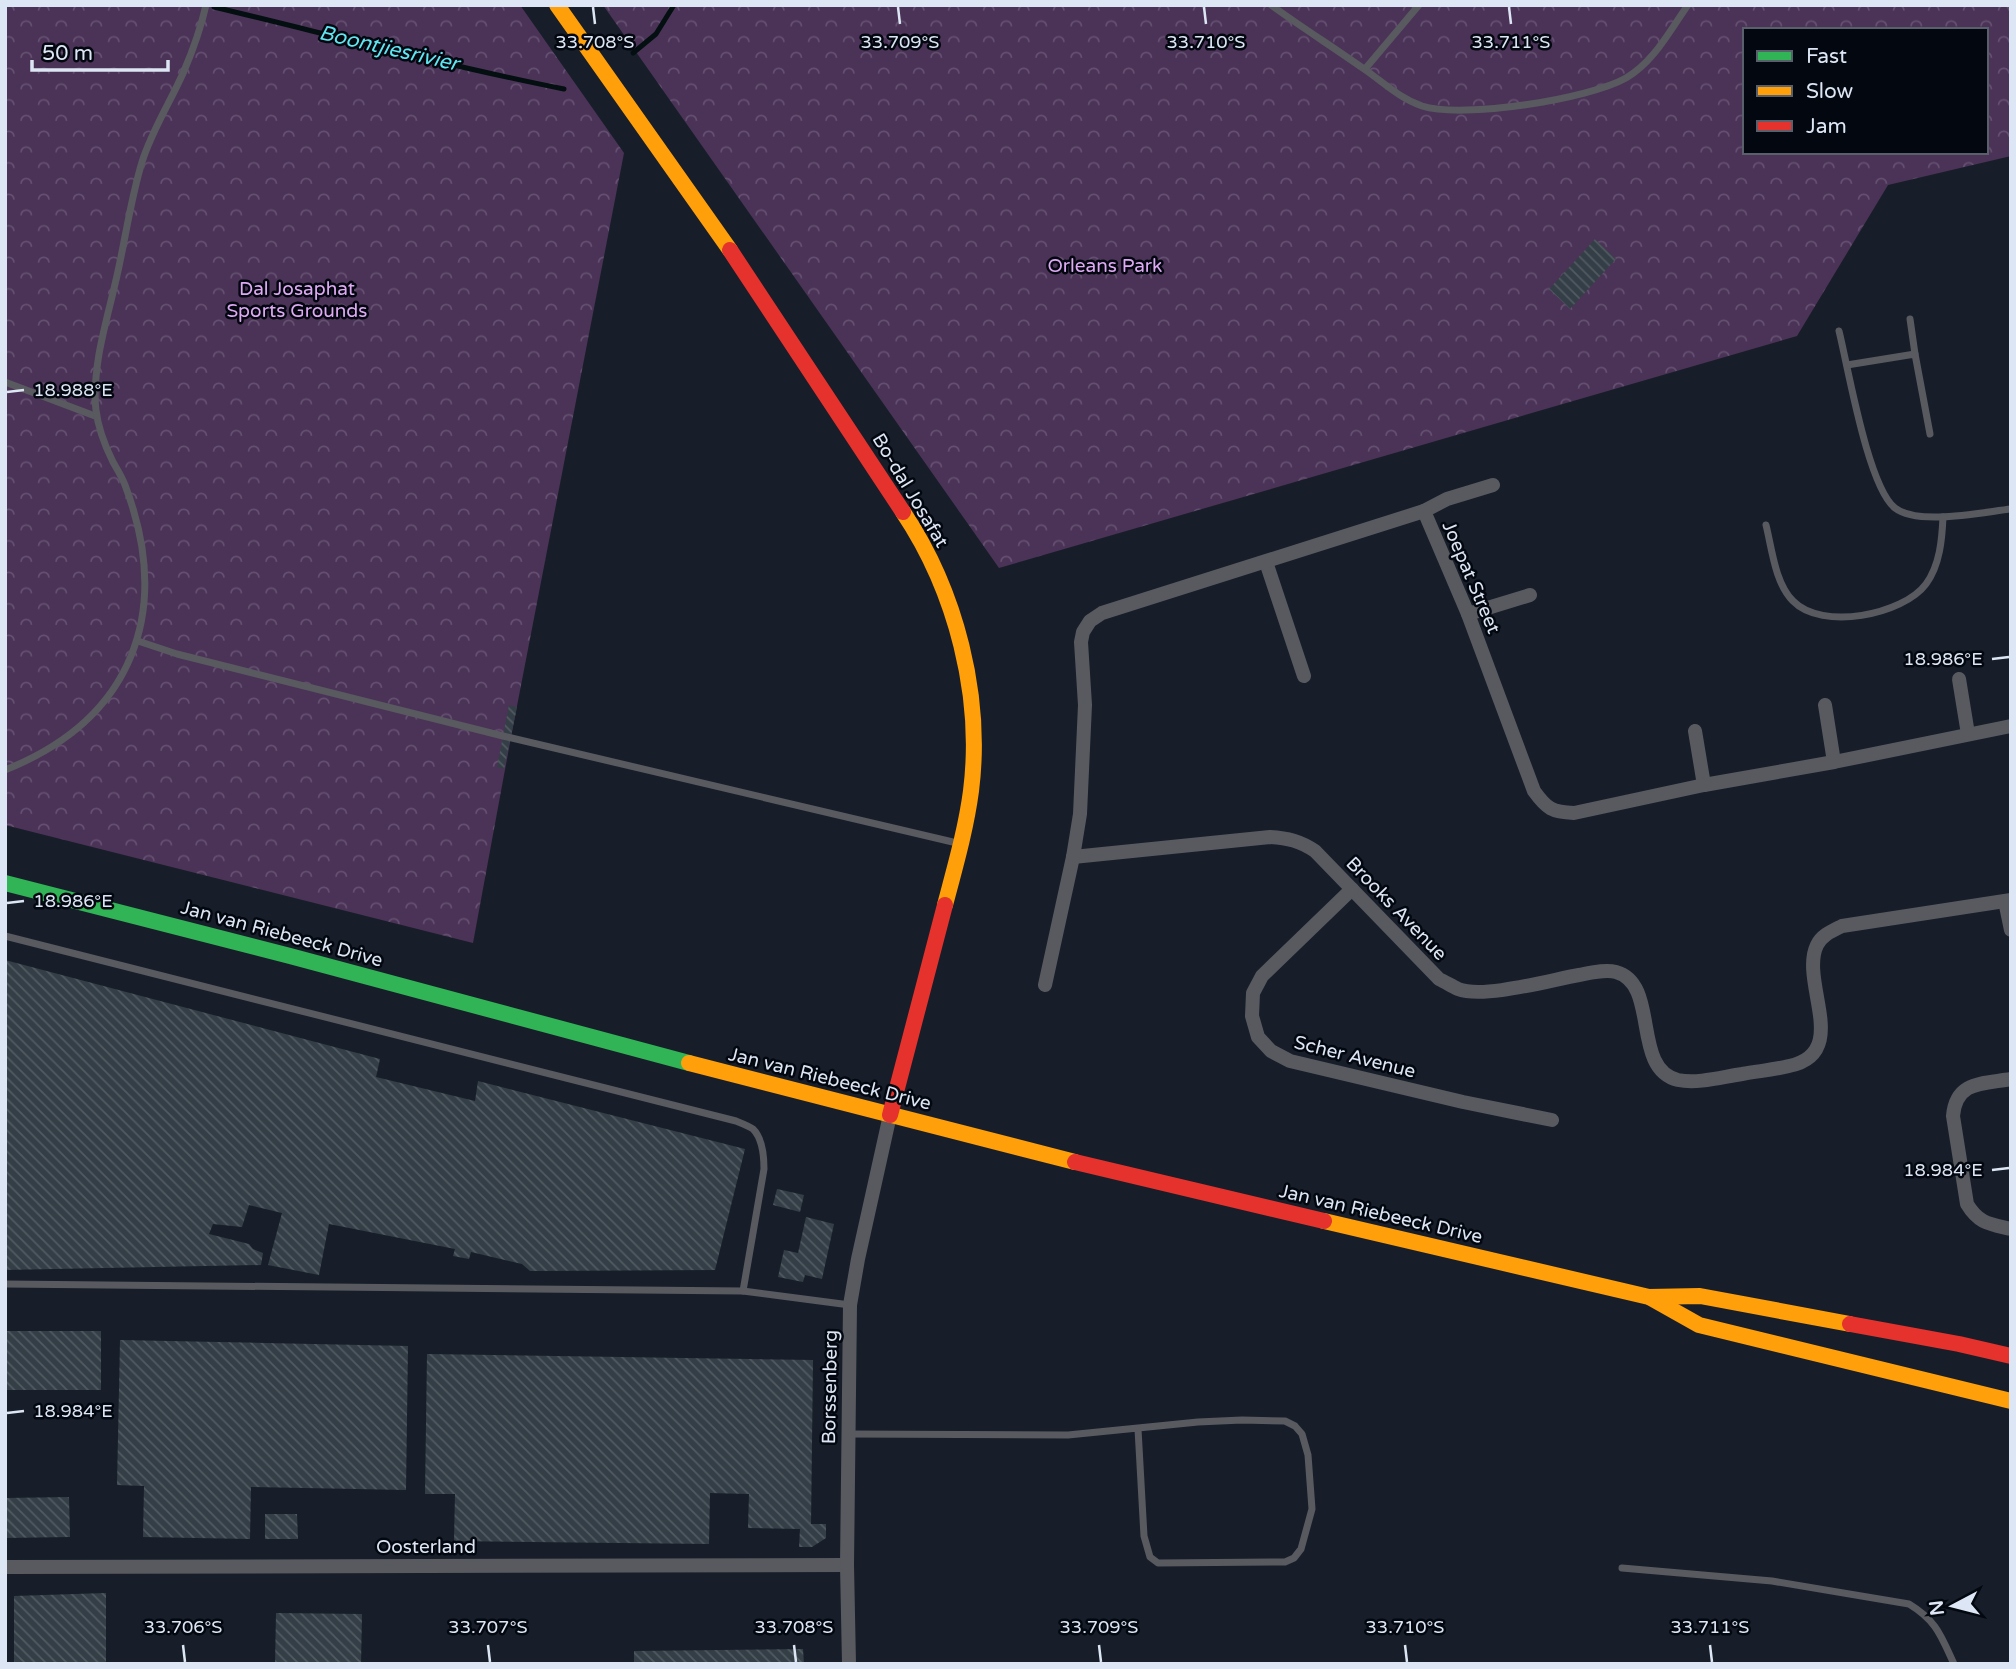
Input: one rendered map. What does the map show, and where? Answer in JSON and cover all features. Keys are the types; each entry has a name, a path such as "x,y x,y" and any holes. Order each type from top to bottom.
{"main road":[{"name":"Bo-dal Josafat","path":"557,5 708,216 910,522 939,579 958,635 970,689 974,742 971,790 961,844 890,1115"},
{"name":"Jan van Riebeeck Drive","path":"5,883 890,1115 1225,1198 1649,1297 1700,1296 2011,1356"},
{"name":"Jan van Riebeeck Drive","path":"1649,1297 1699,1325 2011,1401"}],"street":[{"path":"1424,511 1447,499 1493,485"},
{"name":"Joepat Street","path":"1045,985 1080,814 1085,705 1081,642 1083,632 1090,621 1101,613 1424,511 1468,614 1534,791 1544,806 1558,813 1574,813 2011,726"},
{"path":"1266,562 1304,676"},
{"path":"1468,614 1530,595"},
{"path":"1959,679 1968,734"},
{"path":"1825,705 1834,762"},
{"path":"1695,731 1704,785"},
{"name":"Brooks Avenue","path":"1073,857 1270,838 1301,842 1315,851 1439,979 1460,990 1479,992 1596,972 1614,971 1628,977 1637,989 1652,1053 1659,1067 1669,1077 1681,1080 1700,1080 1792,1066 1807,1059 1817,1047 1822,1027 1813,962 1817,946 1826,933 1842,926 2008,901"},
{"name":"Scher Avenue","path":"1352,889 1262,976 1253,993 1252,1016 1258,1037 1270,1051 1290,1061 1552,1120"},
{"path":"2008,901 2011,930"},
{"path":"2011,1079 1972,1086 1960,1092 1954,1103 1953,1116 1967,1204 1974,1216 1984,1223 2011,1229"},
{"name":"Borssenberg","path":"849,1664 849,1305 890,1115"},
{"name":"Oosterland","path":"5,1567 847,1565"}],"lane":[{"path":"5,770 46,751 78,729 117,686 138,642 144,587 139,534 125,484 95,416 94,390 142,160 185,70 206,5"},
{"path":"1271,5 1394,92 1423,106 1455,110 1527,105 1560,99 1626,78 1646,62 1688,5"},
{"path":"1365,69 1419,5"},
{"path":"1910,319 1930,434"},
{"path":"1839,331 1873,468 1884,494 1895,508 1927,518 2011,509"},
{"path":"1847,365 1915,354"},
{"path":"5,382 95,416"},
{"path":"1766,525 1782,583 1791,599 1803,610 1822,616 1844,617 1898,606 1914,597 1927,583 1936,563 1941,547 1943,517"},
{"path":"138,642 479,730 961,844"},
{"path":"5,936 736,1121 752,1129 760,1140 764,1153 764,1169 743,1291"},
{"path":"5,1284 743,1291 849,1305"},
{"path":"848,1434 1068,1435 1242,1420 1285,1421 1295,1426 1302,1434 1308,1455 1312,1509 1301,1549 1294,1558 1285,1562 1158,1563 1150,1557 1144,1536 1138,1429"},
{"path":"1622,1568 1772,1581 1909,1604 1925,1614 1938,1629 1954,1664"}],"green space":[{"name":"Dal Josaphat Sports Grounds","path":"5,5 520,5 624,153 473,943 5,825"},
{"name":"Orleans Park","path":"603,5 2011,5 2011,156 1888,185 1797,336 999,568"}],"building":[{"path":"1595,239 1616,259 1570,309 1549,289"},
{"path":"509,705 517,707 504,769 497,767"},
{"path":"5,960 380,1059 376,1077 475,1101 478,1081 745,1149 715,1270 530,1271 522,1264 471,1252 469,1259 453,1256 455,1249 329,1224 319,1275 268,1265 282,1213 249,1205 242,1227 213,1224 209,1234 249,1244 263,1253 261,1265 5,1270"},
{"path":"777,1189 804,1195 800,1212 773,1205"},
{"path":"806,1217 834,1224 822,1279 805,1275 803,1282 778,1277 784,1250 798,1253"},
{"path":"5,1331 101,1331 101,1390 5,1390"},
{"path":"120,1340 408,1346 406,1490 251,1487 250,1539 143,1537 144,1486 117,1485"},
{"path":"427,1354 813,1360 811,1524 826,1524 826,1538 812,1547 799,1547 800,1529 748,1528 749,1494 710,1493 709,1544 454,1541 455,1494 425,1494"},
{"path":"69,1497 70,1537 5,1538 5,1498"},
{"path":"265,1514 297,1514 298,1539 265,1539"},
{"path":"106,1593 106,1664 14,1664 14,1596"},
{"path":"276,1613 362,1614 361,1664 275,1664"},
{"path":"803,1649 804,1664 634,1664 634,1651"}],"waterway":[{"name":"Boontjiesrivier","path":"633,53 656,34 674,5"},
{"name":"Boontjiesrivier","path":"214,7 564,89"}],"traffic: fast":[{"path":"5,883 689,1063"}],"traffic: slow":[{"path":"557,5 730,250"},
{"path":"903,512 922,543 951,610 969,682 973,718 971,791 945,905"},
{"path":"689,1063 1075,1162"},
{"path":"1324,1221 1649,1297 1700,1296 1850,1324"},
{"path":"1651,1298 1699,1325 2011,1401"}],"traffic: jam":[{"path":"730,250 903,512"},
{"path":"890,1115 945,905"},
{"path":"1075,1162 1324,1221"},
{"path":"1850,1324 2011,1356"}]}
